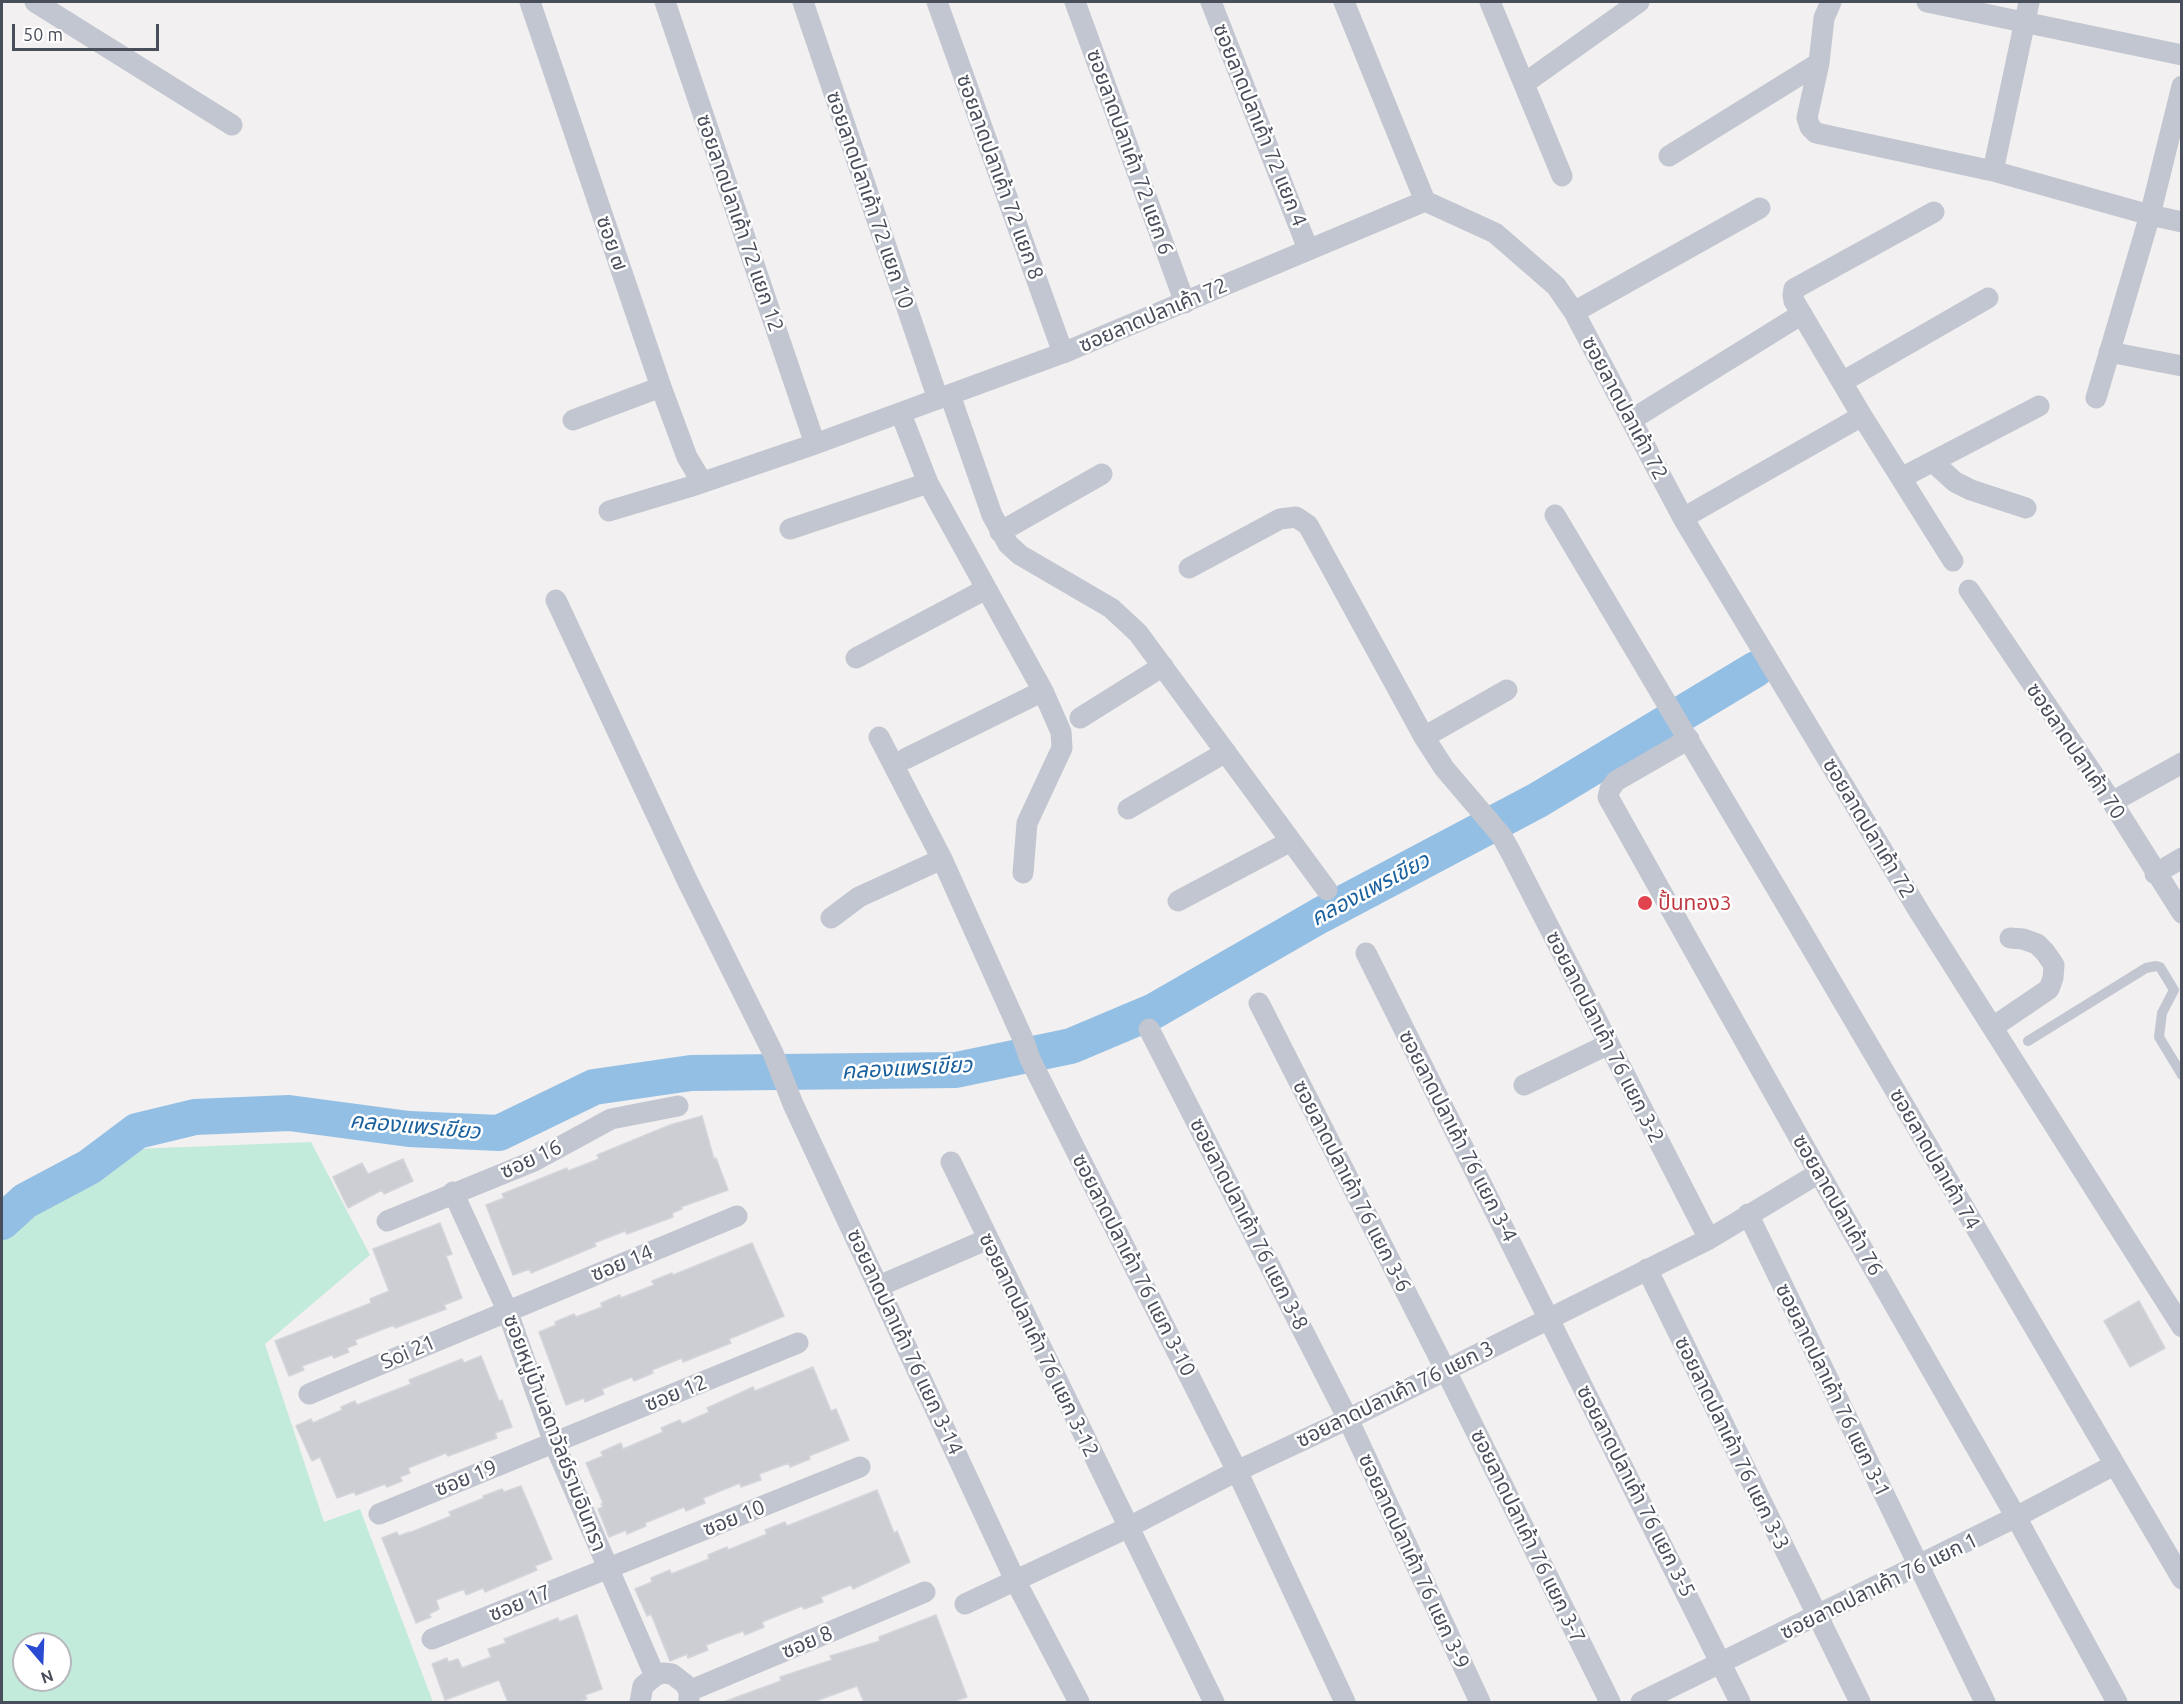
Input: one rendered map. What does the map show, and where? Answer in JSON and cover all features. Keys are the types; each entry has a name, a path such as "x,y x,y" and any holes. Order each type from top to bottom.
{"street":[{"path":"35,2 232,125"},
{"name":"ซอย ๗","path":"530,2 661,387 687,457 702,482"},
{"name":"ซอยลาดปลาเค้า 72 แยก 12","path":"665,2 815,444"},
{"name":"ซอยลาดปลาเค้า 72 แยก 10","path":"803,2 944,397 1000,532 1008,544 1020,555 1111,608 1138,633 1327,890"},
{"name":"ซอยลาดปลาเค้า 72 แยก 8","path":"937,2 1064,353"},
{"name":"ซอยลาดปลาเค้า 72 แยก 6","path":"1075,2 1185,303"},
{"name":"ซอยลาดปลาเค้า 72 แยก 4","path":"1211,2 1308,249"},
{"path":"1344,2 1425,201"},
{"path":"1490,2 1562,176"},
{"path":"1525,83 1639,2"},
{"path":"1831,2 1824,18 1819,63 1807,118 1816,134 1993,171 2181,222"},
{"path":"1927,2 2027,11 2181,55"},
{"path":"1993,171 2027,11"},
{"path":"1670,156 1819,63"},
{"path":"2096,398 2150,215 2181,86"},
{"name":"ซอยลาดปลาเค้า 72","path":"609,512 901,414 1064,353 1425,201 1495,233 1556,286 1574,312 1683,518 1914,903 2181,1327"},
{"path":"1574,312 1760,208"},
{"path":"1934,212 1794,289 1794,301 1862,416 1953,561"},
{"path":"1842,382 1988,298"},
{"path":"1631,420 1802,314"},
{"path":"2109,352 2181,366"},
{"path":"573,420 661,387"},
{"path":"1901,478 2039,406"},
{"path":"901,414 928,483 1043,691 1061,732 1062,748 1027,823 1023,873"},
{"path":"1683,518 1862,416"},
{"path":"1933,462 1954,482 2025,508"},
{"path":"1000,532 1102,474"},
{"path":"790,528 928,483"},
{"name":"ซอยลาดปลาเค้า 74","path":"1555,515 2181,1579"},
{"name":"ซอยลาดปลาเค้า 76 แยก 3-2","path":"1189,568 1280,519 1296,517 1308,525 1424,737 1444,768 1501,836 1709,1239"},
{"path":"856,658 986,589"},
{"name":"ซอยลาดปลาเค้า 70","path":"1969,590 2112,802 2181,913"},
{"name":"ซอยลาดปลาเค้า 76 แยก 3-14","path":"556,600 687,880 773,1053 793,1104 1015,1580 1079,1702"},
{"path":"1080,718 1163,666"},
{"path":"1424,737 1507,690"},
{"path":"905,759 1043,691"},
{"name":"ซอยลาดปลาเค้า 76","path":"1679,723 1616,781 1608,797 2016,1517 2117,1702"},
{"name":"ซอยลาดปลาเค้า 76 แยก 3-10","path":"879,737 942,859 1027,1049 1237,1471 1345,1702"},
{"path":"1128,809 1226,752"},
{"path":"2112,802 2181,763"},
{"path":"1178,901 1291,841"},
{"path":"2155,874 2181,858"},
{"path":"831,918 860,897 942,859"},
{"path":"1993,1027 2049,989 2053,978 2054,965 2045,951 2037,944 2023,939 2010,938"},
{"name":"ซอยลาดปลาเค้า 76 แยก 3-4","path":"1366,953 1549,1319"},
{"name":"ซอยลาดปลาเค้า 76 แยก 3-6","path":"1259,1003 1445,1369"},
{"name":"ซอยลาดปลาเค้า 76 แยก 3-8","path":"1149,1029 1348,1419"},
{"path":"1524,1085 1609,1044"},
{"name":"ซอย 16","path":"387,1221 453,1192 534,1161 611,1119 678,1106"},
{"name":"ซอยลาดปลาเค้า 76 แยก 3-12","path":"951,1162 1127,1528 1214,1702"},
{"name":"ซอยลาดปลาเค้า 76 แยก 3","path":"965,1604 1127,1528 1237,1471 1348,1419 1709,1239 1819,1173"},
{"name":"ซอยหมู่บ้านลดาวัลย์รามอินทรา","path":"453,1192 507,1310 554,1443 655,1676"},
{"name":"ซอยลาดปลาเค้า 76 แยก 3-1","path":"1748,1214 1985,1702"},
{"name":"ซอย 14","path":"507,1310 737,1215"},
{"path":"879,1286 988,1239"},
{"name":"ซอยลาดปลาเค้า 76 แยก 3-3","path":"1647,1269 1860,1702"},
{"name":"Soi 21","path":"309,1394 507,1310"},
{"name":"ซอยลาดปลาเค้า 76 แยก 3-5","path":"1549,1319 1740,1702"},
{"name":"ซอย 12","path":"554,1443 798,1343"},
{"name":"ซอยลาดปลาเค้า 76 แยก 3-7","path":"1445,1369 1610,1702"},
{"name":"ซอยลาดปลาเค้า 76 แยก 3-9","path":"1348,1419 1480,1702"},
{"name":"ซอย 19","path":"379,1514 554,1443"},
{"name":"ซอยลาดปลาเค้า 76 แยก 1","path":"1641,1702 2016,1517 2114,1465"},
{"name":"ซอย 10","path":"609,1568 860,1467"},
{"name":"ซอย 17","path":"432,1639 609,1568"},
{"name":"ซอย 8","path":"689,1697 925,1592"},
{"path":"639,1702 643,1686 655,1676 672,1674 685,1684 689,1697"}],"lane":[{"path":"2028,1041 2146,968 2156,966 2160,967 2174,990 2162,1013 2159,1037 2181,1074"}],"green space":[{"path":"311,1142 370,1255 265,1344 324,1522 360,1509 433,1702 2,1702 2,1240 22,1222 135,1149"}],"building":[{"path":"702,1116 714,1159 716,1158 728,1190 681,1207 682,1209 672,1213 673,1217 594,1243 596,1246 531,1273 530,1269 513,1275 486,1205 504,1198 502,1194 567,1168 568,1171 599,1159 597,1155 670,1125"},
{"path":"403,1159 413,1181 384,1194 382,1190 348,1208 333,1177 362,1163 368,1174"},
{"path":"440,1223 452,1254 446,1256 462,1298 444,1305 446,1309 355,1340 357,1344 347,1348 349,1352 334,1358 332,1355 302,1366 304,1370 289,1376 275,1341 371,1303 370,1299 389,1291 373,1249"},
{"path":"752,1243 784,1316 729,1339 731,1343 683,1362 682,1358 652,1370 653,1373 634,1381 632,1377 602,1389 604,1394 585,1402 584,1398 566,1405 539,1332 574,1314 576,1317 602,1307 601,1303 620,1295 621,1298 654,1285 652,1281 672,1273 673,1275"},
{"path":"2139,1301 2165,1348 2130,1367 2104,1321"},
{"path":"481,1356 512,1427 495,1433 497,1438 448,1456 446,1453 408,1468 410,1473 400,1477 402,1481 387,1487 385,1484 356,1495 354,1492 337,1498 320,1457 312,1461 296,1426 311,1419 313,1423 342,1410 341,1407 355,1401 357,1405 411,1384 409,1380 462,1359 464,1363"},
{"path":"813,1367 831,1411 836,1409 849,1440 809,1456 810,1459 790,1467 789,1463 759,1474 761,1480 741,1487 740,1483 703,1498 705,1503 686,1511 684,1507 645,1523 646,1526 627,1534 626,1530 609,1537 598,1509 603,1507 601,1504 603,1503 586,1463 603,1456 601,1452 621,1443 623,1449 663,1432 661,1428 680,1420 682,1424 709,1412 707,1408 753,1387 755,1391"},
{"path":"521,1486 552,1559 535,1566 537,1570 485,1592 483,1588 466,1595 464,1589 436,1600 439,1609 429,1614 431,1617 416,1623 382,1538 397,1532 399,1536 409,1533 451,1516 449,1512 484,1498 483,1496 502,1489 504,1492"},
{"path":"877,1490 894,1533 897,1531 910,1562 853,1589 851,1585 821,1597 823,1602 804,1609 802,1606 762,1622 764,1627 745,1635 743,1631 706,1645 708,1650 688,1658 687,1654 670,1661 651,1614 647,1616 635,1589 652,1582 651,1578 670,1570 671,1574 709,1559 708,1555 727,1547 728,1550 767,1534 765,1530 785,1522 787,1526"},
{"path":"577,1615 602,1689 585,1695 587,1699 578,1702 508,1702 499,1680 445,1700 432,1664 447,1658 448,1662 458,1659 462,1668 491,1657 488,1649 506,1643 504,1639 558,1618 559,1622"},
{"path":"936,1615 967,1697 952,1702 864,1702 857,1686 813,1702 726,1701 781,1681 780,1677 832,1660 830,1656 880,1641 879,1637"}],"waterway":[{"name":"คลองแพรเขียว","path":"2,1222 25,1201 89,1167 137,1131 195,1117 289,1113 409,1129 499,1133 594,1087 691,1073 956,1070 1071,1046 1154,1011 1319,916 1538,800 1756,669"}],"place":[{"name":"ปั้นทอง3","path":"1645,903"}]}
